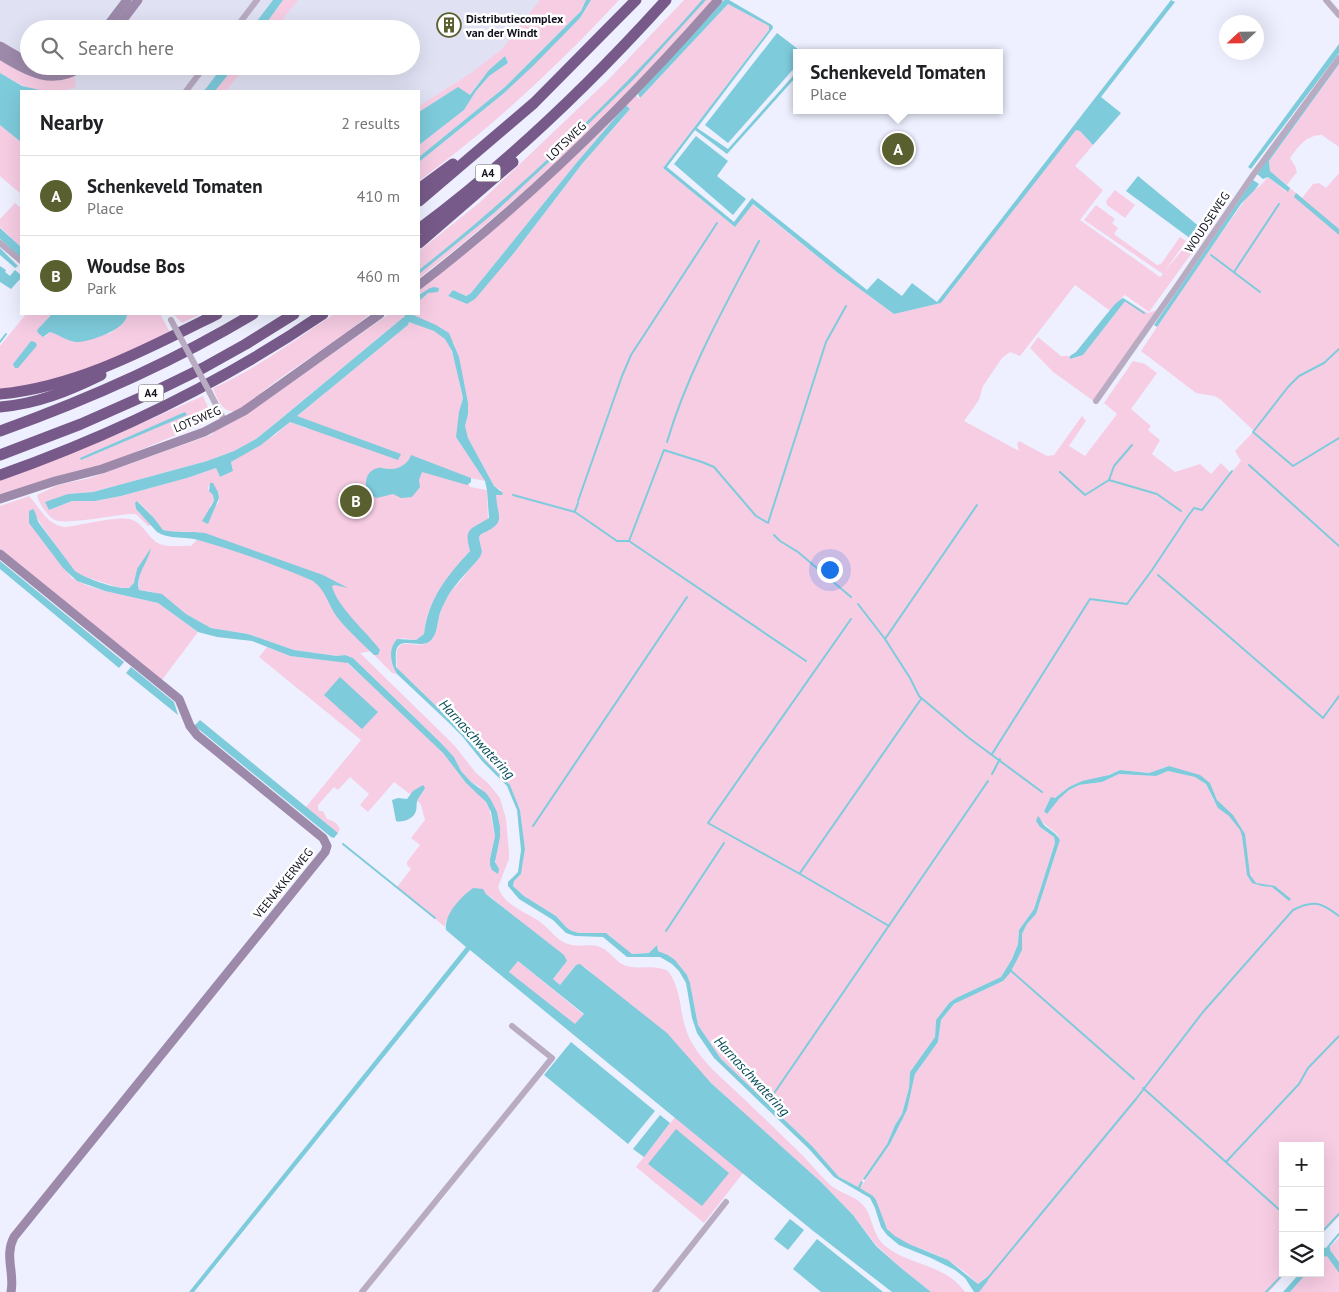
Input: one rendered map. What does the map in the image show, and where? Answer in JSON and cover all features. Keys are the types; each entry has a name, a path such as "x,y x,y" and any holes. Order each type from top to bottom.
{"highway":[{"name":"A4","path":"420,200 534,103 636,0"},
{"name":"A4","path":"420,228 556,115 666,0"},
{"name":"A4","path":"420,189 494,131 534,103"},
{"name":"A4","path":"420,242 539,139 556,115"},
{"path":"0,394 60,383 107,365 215,315"},
{"name":"A4","path":"0,431 72,404 152,368 193,348 251,315"},
{"name":"A4","path":"0,455 81,424 160,389 237,348 292,315"},
{"name":"A4","path":"0,474 76,445 170,403 240,366 321,315"},
{"path":"0,407 20,406 61,393 154,350 175,335"}],"street":[{"path":"112,20 127,0"},
{"path":"123,20 138,0"},
{"path":"242,20 257,0"},
{"name":"LOTSWEG","path":"420,284 463,251 535,188 629,96 718,0"},
{"path":"1326,0 1339,15"},
{"path":"0,46 20,57"},
{"path":"0,55 20,67"},
{"name":"WOUDSEWEG","path":"1096,400 1253,175 1339,58"},
{"path":"40,75 56,75"},
{"path":"187,90 198,75"},
{"path":"0,243 20,260"},
{"name":"LOTSWEG","path":"0,499 55,481 102,469 204,432 225,422 244,411 379,315"},
{"path":"170,317 225,422"},
{"name":"VEENAKKERWEG","path":"0,554 179,699 190,726 197,735 322,838 327,846 325,852 14,1237 8,1254 12,1284 11,1292"},
{"path":"362,1292 552,1058 512,1026"},
{"path":"655,1292 726,1202"}],"shaded area":[{"path":"0,0 568,0 420,146 420,90 20,90 20,192 0,176"},
{"path":"283,0 298,0 282,20 269,20"},
{"path":"540,0 586,0 581,11 505,87 420,156 420,144 464,110 476,91 489,76 508,63 505,56 489,70 469,95 458,87 420,111 420,105 471,73 502,49"},
{"path":"591,0 619,0 524,95 420,180 420,161 503,94 580,18"},
{"path":"684,0 713,0 645,75 573,146 498,214 420,277 420,250 479,203 608,80"},
{"path":"728,4 769,26 769,30 663,168 735,227 752,204 838,273 894,314 941,303 1076,129 1080,131 1093,145 1075,166 1103,190 1080,220 1160,277 1163,274 1084,220 1096,205 1115,219 1112,223 1118,228 1114,234 1157,265 1161,264 1180,237 1186,241 1165,271 1187,244 1194,250 1149,312 1125,295 1109,310 1075,285 1020,356 1010,352 1002,358 983,386 979,400 964,421 1019,451 1017,444 1019,441 1047,456 1054,455 1082,416 1086,421 1069,446 1085,456 1117,414 1104,403 1133,361 1145,364 1157,373 1131,409 1151,426 1148,430 1160,440 1152,454 1175,472 1200,464 1211,474 1221,463 1231,473 1241,461 1235,451 1254,431 1220,399 1196,393 1141,351 1197,267 1250,193 1268,177 1287,192 1290,188 1302,198 1313,184 1319,183 1326,188 1339,173 1339,1216 1324,1232 1324,1142 1279,1142 1279,1277 1282,1277 1269,1292 979,1292 986,1277 978,1284 964,1271 948,1261 897,1238 887,1229 873,1198 860,1188 890,1144 907,1110 915,1074 938,1042 941,1020 954,1004 1003,981 1022,950 1022,934 1027,924 1036,914 1060,840 1057,834 1042,822 1040,827 1054,837 1055,843 1034,909 1019,930 1018,944 1012,959 1001,977 956,998 949,1003 936,1020 935,1037 910,1072 909,1088 902,1114 887,1144 858,1187 839,1177 812,1146 721,1059 698,1025 690,983 687,975 675,960 658,951 657,945 649,953 631,954 609,935 572,931 556,916 524,896 513,886 514,881 521,874 525,849 520,810 510,785 485,760 464,733 397,668 396,655 398,648 402,644 420,645 434,637 440,612 448,596 461,581 481,548 480,535 490,530 496,495 500,494 501,490 494,486 468,438 465,426 468,403 454,343 412,315 420,315 420,290 483,239 636,95 639,99","holes":["626,105 630,109 582,164 514,253 467,304 448,296 453,290 466,296 471,293","1169,766 1195,777 1168,771 1156,776 1119,774 1102,782 1079,785 1069,790 1047,813 1044,810 1049,803 1069,787 1082,781 1098,779 1120,770 1149,773","1197,777 1210,783 1217,800 1214,801 1206,784"]},
{"path":"0,59 20,70 20,75 29,75 43,79 74,75 76,87 65,90 36,90 0,73"},
{"path":"1339,64 1339,147 1322,135 1316,135 1307,139 1290,158 1297,172 1287,185 1270,171 1269,161"},
{"path":"228,75 239,75 227,90 216,90"},
{"path":"0,125 20,141 20,193 0,176"},
{"path":"1115,190 1135,205 1125,218 1107,205 1106,201"},
{"path":"15,203 20,207 20,246 0,227 0,219"},
{"path":"1126,300 1148,313 1158,310 1095,402 1053,372 1030,348 1038,337 1061,356 1070,356 1071,359 1083,355"},
{"path":"25,315 51,315 37,330 45,337 50,332 75,342 111,333 127,315 161,315 171,334 80,374 0,393 0,346"},
{"path":"174,315 199,315 182,323"},
{"path":"333,315 369,315 276,381 243,408 230,411 223,407 213,388 260,363"},
{"path":"388,315 405,316 256,439 234,451 207,461 93,492 68,494 49,510 72,501 95,501 121,496 216,468 220,477 233,471 231,462 275,435 290,422 308,429 297,416 408,325 409,322 432,330 445,338 454,358 463,398 461,404 472,461 485,481 466,477 470,487 487,490 488,519 468,543 470,551 447,579 434,599 429,610 424,634 416,640 402,638 394,646 391,659 397,674 392,673 374,655 378,655 380,650 360,653 454,745 476,773 488,783 500,798 506,819 509,859 498,887 506,900 538,920 564,943 598,946 623,965 658,968 668,971 676,985 684,1024 689,1037 712,1069 791,1144 828,1183 863,1205 869,1214 877,1235 884,1245 904,1257 947,1275 965,1292 931,1292 901,1268 876,1245 853,1215 821,1182 585,967 576,965 560,985 553,979 567,961 491,897 486,894 446,920 445,927 397,887 411,869 407,862 420,845 411,838 425,820 421,805 417,800 424,791 413,791 411,795 394,782 368,812 360,805 369,794 350,777 338,790 334,787 318,805 319,811 323,811 327,819 338,825 340,829 338,833 306,807 361,740 259,657 267,647 290,656 346,662 417,726 443,753 466,783 482,797 489,808 495,836 490,859 497,868 495,858 500,837 500,827 480,787 471,782 461,771 454,757 439,741 353,658 345,655 337,656 294,650 248,634 211,628 186,614 168,599 153,592 139,590 139,576 132,587 126,588 80,575 64,557 36,517 30,523 72,578 88,586 105,591 158,603 198,632 162,680 0,549 0,506 29,496 44,515 59,526 65,527 124,518 135,521 152,539 160,544 191,546 203,533 163,530 138,501 135,503 136,509 152,525 148,526 136,514 80,521 55,520 49,516 37,495 58,485 90,478 213,434 213,432 244,416","holes":["209,485 218,492 218,504 209,507 214,501 213,495 208,489"]},
{"path":"203,396 209,413 208,420 205,423 99,467 0,495 0,480 106,439"},
{"path":"518,961 584,1015 575,1025 509,972"},
{"path":"675,1117 743,1173 704,1223 636,1167"},
{"path":"1339,1238 1339,1262 1330,1250 1330,1247"},
{"path":"1327,1255 1339,1273 1339,1292 1290,1292 1303,1277 1324,1277 1324,1256"}],"water":[{"path":"273,0 283,0 269,20 258,20"},
{"path":"586,0 591,0 580,18 533,66 503,94 420,161 420,156 505,87 581,11"},
{"path":"702,0 706,0 633,80 562,150 494,213 420,273 420,269 531,175 602,107"},
{"path":"724,0 729,0 772,25 773,28 697,128 728,149 793,76 793,80 727,154 695,130 667,167 734,222 752,198 867,290 878,278 902,296 912,283 937,302 1171,0 1175,2 1101,97 1121,113 1093,145 1080,131 1076,130 941,303 894,314 838,273 753,204 735,227 663,168 769,30 769,26 728,4 640,98 638,94"},
{"path":"777,33 798,49 793,49 793,70 728,143 705,125"},
{"path":"1339,44 1339,53 1251,169 1248,167"},
{"path":"505,56 508,63 489,76 476,91 464,110 420,144 420,111 458,87 470,95 489,70"},
{"path":"1339,61 1339,64 1269,161 1270,171 1290,188 1288,192 1268,177 1263,179 1257,174"},
{"path":"0,73 22,86 40,90 20,90 20,141 0,125"},
{"path":"216,75 228,75 216,90 205,90"},
{"path":"626,105 630,109 582,164 514,253 475,299 467,304 448,296 453,290 466,296 471,293"},
{"path":"696,136 728,161 717,176 746,199 733,215 674,164"},
{"path":"1138,176 1201,228 1191,239 1126,191"},
{"path":"1253,180 1259,184 1257,187 1241,204 1157,327 1154,325"},
{"path":"1296,193 1339,229 1339,235 1294,197"},
{"path":"0,228 20,246 20,257 0,239"},
{"path":"0,248 18,266 15,268 0,255"},
{"path":"0,266 10,276 15,270 20,274 20,279 11,289 0,282"},
{"path":"430,288 439,288 438,292 428,293 420,300 420,294"},
{"path":"1121,299 1126,300 1083,355 1070,359 1070,356 1076,352"},
{"path":"51,315 127,315 126,320 114,330 97,338 81,342 75,342 50,332 43,337 37,330"},
{"path":"413,315 449,333 459,357 468,403 465,426 468,438 494,486 503,493 502,495 496,495 499,520 489,531 480,535 482,552 480,557 448,596 440,612 434,637 424,644 404,643 400,645 396,652 396,667 464,733 485,760 510,785 520,810 525,849 521,874 514,881 513,886 524,896 556,916 572,931 579,933 606,933 632,954 649,953 657,945 658,951 675,960 687,975 690,983 698,1025 721,1059 812,1146 839,1177 858,1187 861,1181 863,1182 860,1188 876,1200 887,1229 895,1236 909,1244 948,1260 978,1284 987,1277 989,1278 979,1292 974,1292 965,1278 955,1270 899,1245 887,1235 881,1227 870,1198 834,1177 809,1149 714,1058 697,1033 692,1018 686,983 672,964 660,957 627,957 603,937 575,936 566,933 553,920 519,899 508,886 508,882 518,872 521,850 517,810 507,786 482,761 462,736 397,674 391,656 392,647 397,639 416,640 424,634 426,621 434,599 446,579 470,551 468,533 489,518 485,481 456,437 463,398 452,351 445,339 434,331 409,322 408,325 297,416 401,454 398,460 290,422 261,445 231,462 233,471 220,477 216,468 121,496 95,501 72,501 49,510 45,502 68,494 93,492 207,461 234,451 256,439 405,316"},
{"path":"31,341 37,345 18,368 15,368 13,364"},
{"path":"185,412 187,415 81,460 80,458"},
{"path":"411,455 471,478 471,482 467,485 422,472 419,480 420,487 412,497 401,498 393,494 377,498 368,494 366,482 370,472 379,468 393,469 400,467 408,461"},
{"path":"210,483 213,483 219,498 208,524 202,521 214,501 213,495 209,491"},
{"path":"137,501 163,530 205,533 323,575 348,588 332,586 346,611 380,650 378,655 374,655 341,622 324,593 313,581 285,569 213,544 193,539 172,537 157,532 136,509 135,503"},
{"path":"33,509 39,523 75,571 87,577 101,583 129,588 134,583 137,569 151,548 140,574 139,590 162,594 186,614 211,628 248,634 294,650 337,656 345,655 353,658 439,741 454,757 461,771 471,782 486,793 491,800 497,812 500,827 495,862 499,869 498,874 492,870 490,865 495,836 491,812 486,802 466,783 443,753 348,663 290,656 252,641 217,637 198,632 158,603 105,591 77,581 63,568 29,523 29,511"},
{"path":"0,561 124,662 119,668 0,569"},
{"path":"131,667 174,702 178,715 126,673"},
{"path":"340,677 378,712 362,729 324,695"},
{"path":"200,720 338,833 334,838 196,727 195,725"},
{"path":"1169,766 1200,775 1210,783 1217,800 1233,815 1245,834 1250,875 1256,883 1275,886 1291,899 1289,901 1272,887 1252,883 1247,875 1240,830 1229,816 1218,808 1206,784 1195,777 1168,771 1156,776 1119,774 1102,782 1079,785 1069,790 1059,799 1047,814 1044,811 1051,797 1055,798 1069,787 1082,781 1109,775 1120,770 1149,773"},
{"path":"423,785 425,788 418,800 415,814 408,820 396,821 392,800 398,798 407,799 413,791"},
{"path":"1038,816 1045,826 1060,840 1036,914 1027,924 1022,934 1022,950 1010,973 1003,981 954,1004 941,1020 938,1042 915,1074 907,1110 890,1144 865,1180 863,1179 887,1144 902,1114 909,1088 910,1072 935,1037 936,1020 949,1003 956,998 1001,977 1012,959 1018,944 1019,930 1034,909 1055,843 1054,837 1040,827 1036,821"},
{"path":"473,888 483,889 486,894 564,955 567,961 553,979 560,985 576,965 580,964 667,1033 711,1083 821,1182 853,1215 876,1246 931,1292 892,1292 812,1230 470,950 194,1292 189,1292 466,947 446,930 446,924 454,906","holes":["518,961 584,1014 575,1024 509,972"]},
{"path":"571,1042 655,1111 628,1144 544,1075"},
{"path":"660,1115 670,1123 644,1157 633,1149"},
{"path":"676,1129 729,1173 702,1206 648,1164"},
{"path":"790,1219 804,1230 788,1250 774,1239"},
{"path":"817,1239 883,1292 821,1292 793,1269"},
{"path":"1330,1247 1330,1250 1339,1262 1339,1273 1327,1256 1324,1257 1324,1248"},
{"path":"1296,1277 1303,1277 1290,1292 1283,1292"}],"waterway":[{"path":"1234,272 1279,204"},
{"path":"578,501 631,355 717,223"},
{"path":"667,442 696,364 759,241"},
{"path":"1211,255 1260,292"},
{"path":"1122,300 1144,313"},
{"path":"629,541 664,450 714,467 756,516 768,523 826,342 846,306"},
{"path":"0,342 6,334"},
{"path":"1339,349 1324,363 1299,376 1288,387 1253,432 1293,466 1339,438"},
{"path":"1109,480 1114,466 1132,445"},
{"path":"1249,465 1339,546"},
{"path":"992,754 1090,599 1127,604 1194,508 1202,510 1232,471"},
{"path":"1060,472 1085,495 1109,480 1157,494 1181,511"},
{"path":"513,495 575,512 617,541 629,541 806,661"},
{"path":"575,511 578,503"},
{"path":"885,639 977,505"},
{"path":"774,535 798,552 851,597"},
{"path":"1158,575 1323,718 1339,696"},
{"path":"533,826 687,597"},
{"path":"858,604 885,639 919,696 969,738 1042,792"},
{"path":"851,619 708,823 889,926"},
{"path":"800,873 921,699"},
{"path":"992,774 1000,759"},
{"name":"Harnaschwatering","path":"766,1105 988,781"},
{"path":"666,931 724,843"},
{"path":"343,844 435,918"},
{"path":"988,1278 1136,1099 1203,1012 1293,910 1307,904 1318,904 1323,905 1339,916"},
{"path":"1010,970 1134,1079"},
{"path":"1226,1162 1299,1084 1308,1068 1339,1036"},
{"path":"1143,1088 1279,1209"},
{"path":"1322,1232 1339,1214"},
{"path":"1328,1247 1339,1234"},
{"path":"1266,1292 1280,1277"}],"place":[{"name":"Distributiecomplex van der Windt","path":"449,25"},
{"name":"Schenkeveld Tomaten","path":"898,149"},
{"name":"Woudse Bos","path":"356,501"}]}
